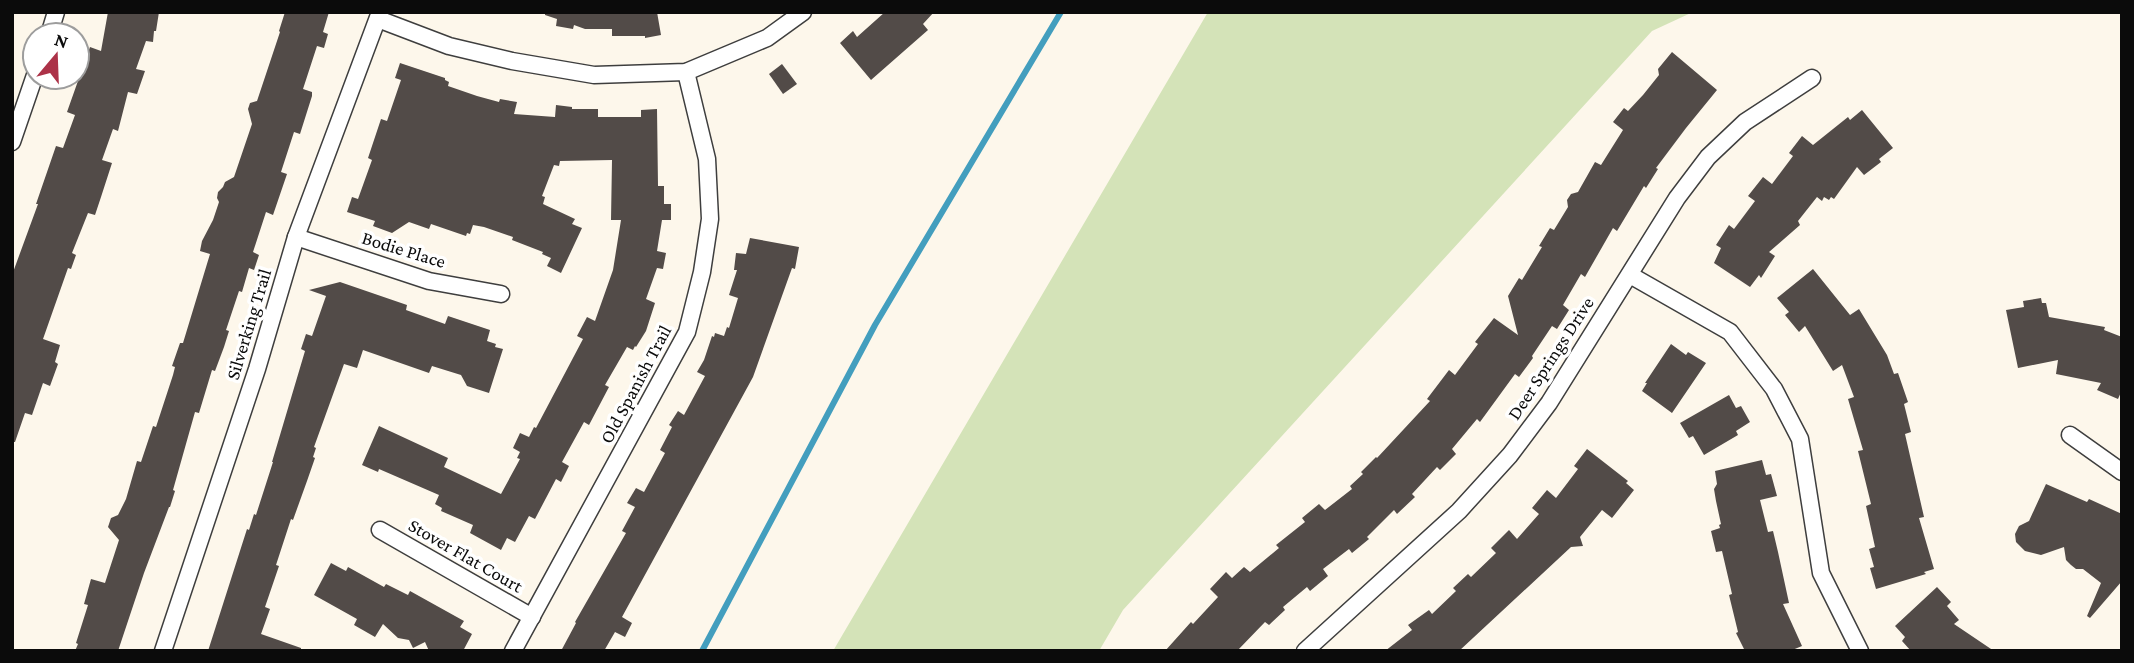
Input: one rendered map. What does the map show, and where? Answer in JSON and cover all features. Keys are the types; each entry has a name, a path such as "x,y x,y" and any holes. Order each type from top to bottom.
{"street":[{"path":"379,16 449,46 512,61 594,75 686,72 767,38 803,12"},
{"name":"Silverking Trail","path":"163,651 257,369 296,237 379,16"},
{"name":"Old Spanish Trail","path":"513,651 687,332 702,272 710,219 707,159 686,72"},
{"name":"Deer Springs Drive","path":"1305,651 1459,511 1510,455 1549,403 1677,198 1708,157 1745,122 1812,78"},
{"path":"12,142 30,91"},
{"name":"Bodie Place","path":"296,237 429,281 501,294"},
{"path":"1630,275 1730,332 1774,389 1800,439 1821,573 1860,651"},
{"path":"2070,435 2122,472"},
{"name":"Stover Flat Court","path":"380,530 532,617"}],"green space":[{"path":"1208,12 1693,12 1652,31 1123,610 1099,651 833,651"}],"building":[{"path":"108,12 159,12 153,42 146,41 136,69 145,71 137,94 128,92 118,131 113,129 102,160 112,163 95,215 88,213 72,253 76,255 71,269 68,268 43,339 60,345 55,362 58,364 50,386 43,383 32,415 25,413 15,442 12,442 12,275 56,146 63,148 75,115 67,112 74,91 91,91 91,47 101,51"},
{"path":"285,12 329,12 323,32 328,34 324,48 317,46 303,89 312,92 312,96 300,134 294,132 281,172 287,174 273,215 266,212 253,252 259,255 254,270 249,268 242,292 239,291 226,330 229,331 224,347 215,371 212,370 199,413 195,412 170,507 118,651 75,651 88,605 84,604 91,579 105,583 119,540 108,527 111,518 118,515 126,499 137,461 141,462 153,426 156,427 173,375 175,367 172,366 180,343 183,343 210,254 200,251 219,202 218,192 225,182 234,177 252,124 248,109 250,103 257,101"},
{"path":"545,12 657,12 661,35 645,38 612,36 612,29 556,26 557,19 545,15"},
{"path":"885,12 934,12 923,24 928,30 871,80 840,43 853,31 857,37"},
{"path":"1672,52 1717,90 1656,168 1658,169 1646,188 1644,186 1617,231 1613,228 1585,277 1581,274 1563,305 1569,310 1557,329 1552,326 1519,377 1515,374 1480,422 1477,419 1452,449 1456,454 1440,470 1437,467 1412,494 1415,497 1397,514 1394,510 1367,537 1369,539 1352,553 1349,549 1323,569 1328,576 1310,591 1307,587 1283,607 1285,610 1269,625 1265,622 1237,651 1165,651 1218,597 1210,589 1226,572 1232,578 1244,567 1250,572 1279,548 1276,545 1305,522 1302,518 1319,504 1325,510 1352,489 1350,486 1363,474 1361,472 1430,401 1427,399 1449,370 1455,375 1478,344 1475,342 1494,318 1518,335 1508,296 1519,278 1522,280 1550,228 1554,230 1568,207 1567,200 1571,194 1578,192 1595,162 1601,165 1623,130 1613,122 1624,108 1628,111 1643,95 1659,75 1658,69"},
{"path":"400,63 445,78 449,82 448,86 477,96 499,102 500,99 517,102 514,114 555,117 556,105 572,109 598,109 598,117 641,117 641,110 657,109 658,186 664,186 664,204 671,204 671,220 662,220 657,251 666,253 663,269 657,268 646,299 655,303 646,331 633,350 627,347 605,385 609,387 589,425 584,422 562,462 569,466 561,482 556,479 535,519 529,516 515,542 507,538 501,550 470,533 473,525 441,511 442,508 435,504 439,495 379,469 378,472 362,465 379,426 448,458 444,467 501,494 520,459 517,458 520,452 513,448 520,433 529,437 534,427 536,428 583,339 577,336 587,317 595,321 613,270 621,220 611,220 612,160 560,161 559,166 554,165 542,196 545,197 543,204 575,219 572,224 582,228 561,273 547,266 551,258 542,254 543,252 512,240 513,237 484,227 473,225 470,234 467,233 466,236 431,224 429,229 409,222 392,233 373,226 375,221 347,212 352,197 358,199 372,160 368,158 381,119 387,121 401,80 395,78"},
{"path":"782,64 797,84 783,94 769,74"},
{"path":"1862,110 1893,148 1879,159 1881,162 1864,175 1857,167 1834,199 1824,197 1822,201 1817,197 1798,221 1800,225 1769,252 1775,256 1761,278 1759,275 1750,287 1714,263 1721,248 1716,245 1729,225 1734,229 1755,201 1748,196 1763,177 1772,184 1793,156 1789,153 1802,136 1813,145 1848,117 1850,120"},
{"path":"750,238 799,247 795,269 792,268 753,377 622,617 632,623 625,637 615,632 604,651 561,651 626,533 622,531 635,507 627,503 636,488 644,492 665,453 660,450 672,427 669,425 678,411 684,415 705,376 697,372 712,336 714,337 715,333 724,336 727,327 729,328 738,298 729,295 737,270 734,270 736,253 746,254"},
{"path":"1813,269 1850,315 1859,309 1887,355 1894,374 1898,373 1908,402 1904,404 1911,432 1905,434 1924,517 1919,518 1934,569 1924,572 1926,574 1876,589 1870,568 1874,567 1869,549 1875,547 1866,506 1871,504 1858,451 1863,450 1848,399 1854,397 1842,365 1833,371 1805,326 1799,332 1785,315 1789,312 1777,298"},
{"path":"340,282 407,305 406,310 445,324 448,316 490,330 487,341 503,349 489,393 467,386 461,375 432,366 429,373 363,350 357,368 344,364 314,447 315,458 293,520 291,519 265,607 270,609 261,634 301,648 301,651 208,651 247,529 249,530 254,514 256,515 273,462 305,351 301,349 306,334 312,336 326,296 309,290"},
{"path":"2041,298 2042,303 2046,303 2049,317 2105,327 2104,330 2122,337 2122,390 2118,399 2097,390 2101,383 2056,374 2058,360 2018,368 2006,310 2024,307 2023,301"},
{"path":"1671,344 1686,355 1688,352 1706,363 1672,413 1642,391"},
{"path":"1729,395 1736,408 1741,406 1750,422 1736,431 1738,435 1704,455 1693,436 1689,438 1680,423"},
{"path":"1587,449 1628,481 1626,483 1634,490 1612,518 1602,510 1580,537 1583,546 1571,547 1459,651 1385,651 1412,630 1408,625 1429,610 1432,614 1456,591 1453,588 1468,574 1471,577 1496,553 1491,548 1509,530 1517,539 1539,514 1532,508 1547,490 1556,498 1578,469 1574,466"},
{"path":"1762,460 1766,475 1771,474 1777,496 1760,500 1768,532 1773,531 1778,552 1789,603 1783,604 1802,646 1790,651 1745,651 1736,633 1738,632 1729,595 1732,594 1722,551 1716,552 1711,531 1720,528 1721,524 1714,489 1717,484 1715,471"},
{"path":"2046,484 2122,514 2122,581 2090,618 2087,616 2101,583 2083,569 2076,569 2071,565 2066,560 2064,547 2041,555 2025,551 2016,542 2015,534 2019,526 2029,521"},
{"path":"331,563 346,571 348,567 384,587 386,584 408,595 410,591 464,621 460,627 472,634 463,651 429,651 425,642 413,648 409,640 398,638 383,624 375,637 354,625 357,619 314,595"},
{"path":"1937,587 1951,602 1947,606 1959,620 1954,624 1994,651 1911,651 1902,641 1905,637 1895,626"}],"waterway":[{"path":"702,651 875,325 1061,12"}]}
